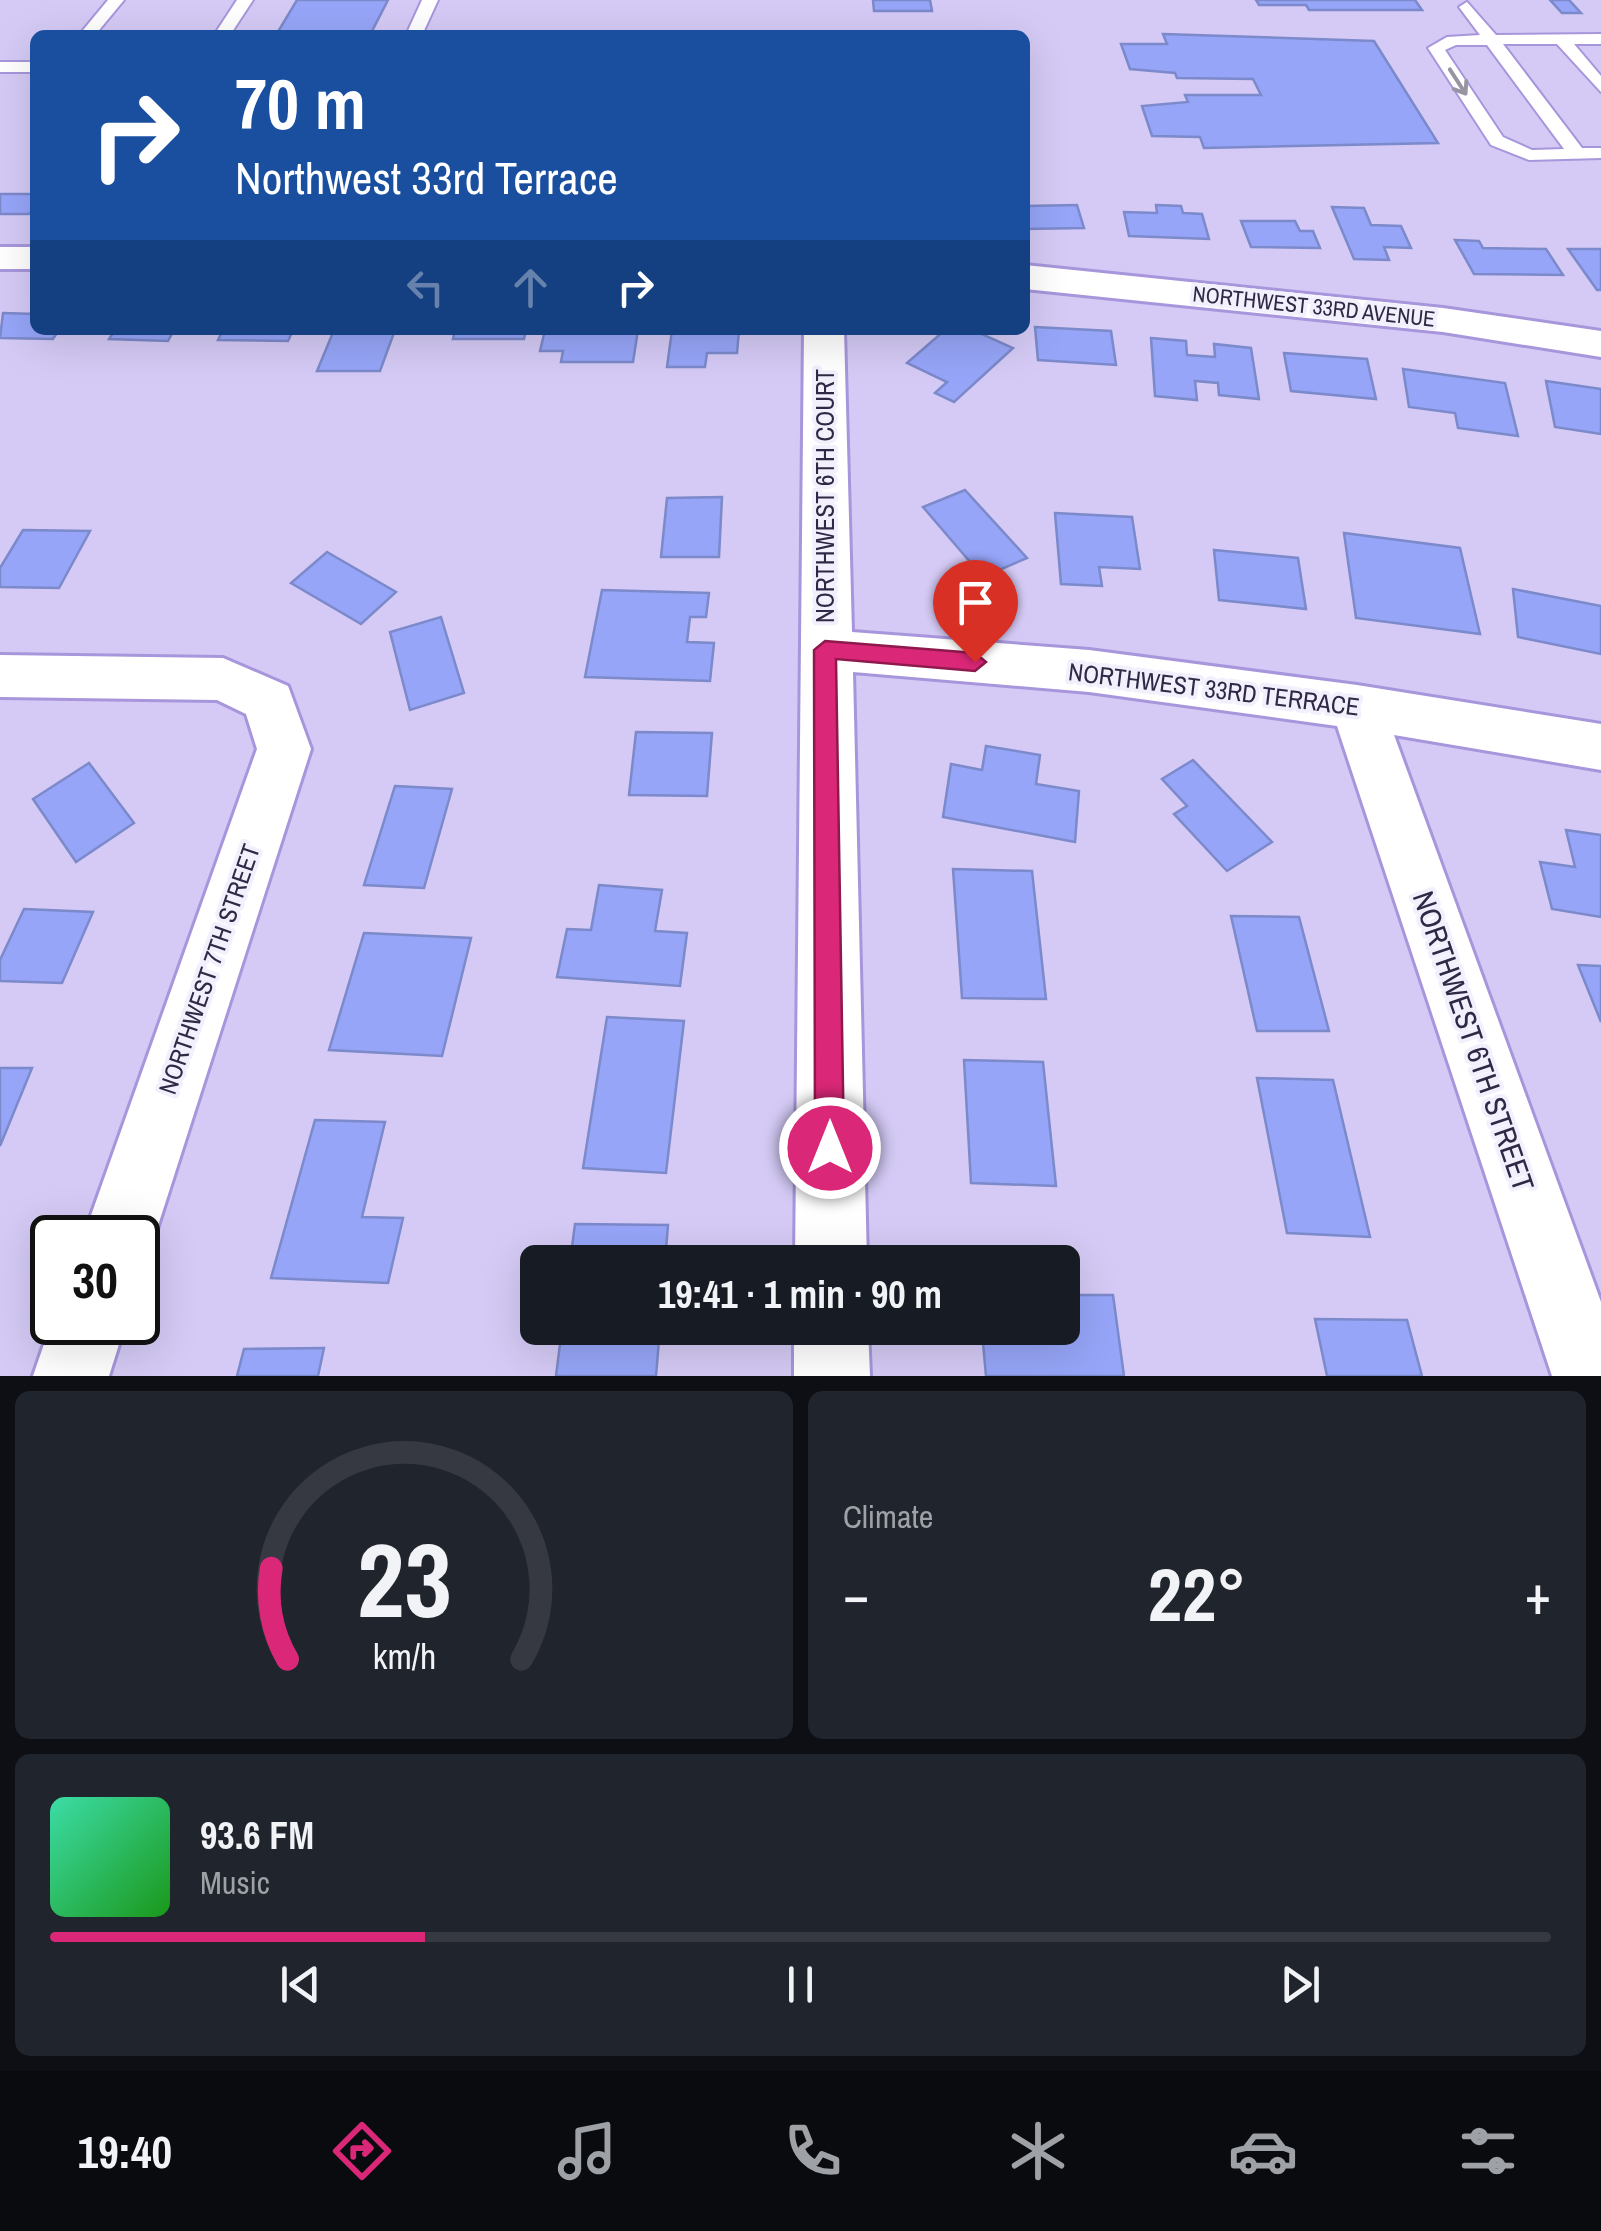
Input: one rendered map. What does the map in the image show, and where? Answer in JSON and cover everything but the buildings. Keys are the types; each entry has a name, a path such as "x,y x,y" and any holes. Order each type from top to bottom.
{"street":[{"path":"0,258 30,258"},
{"name":"NORTHWEST 33RD AVENUE","path":"1030,278 1443,320 1601,344"},
{"name":"NORTHWEST 6TH COURT","path":"824,335 831,1245"},
{"name":"NORTHWEST 33RD TERRACE","path":"825,650 1089,671 1357,706 1601,747"},
{"name":"NORTHWEST 7TH STREET","path":"0,676 223,679 269,701 284,749 126,1215"},
{"name":"NORTHWEST 6TH STREET","path":"1357,706 1590,1376"},
{"path":"71,1376 81,1345"},
{"path":"831,1345 832,1376"}],"lane":[{"path":"91,30 116,0"},
{"path":"225,30 246,0"},
{"path":"416,30 430,0"},
{"path":"1466,6 1577,154"},
{"path":"1561,39 1601,88"},
{"path":"1601,39 1453,40 1436,48 1497,141 1529,154 1601,153"},
{"path":"0,67 30,67"}],"route":[{"path":"830,1148 825,650 975,662"}]}
